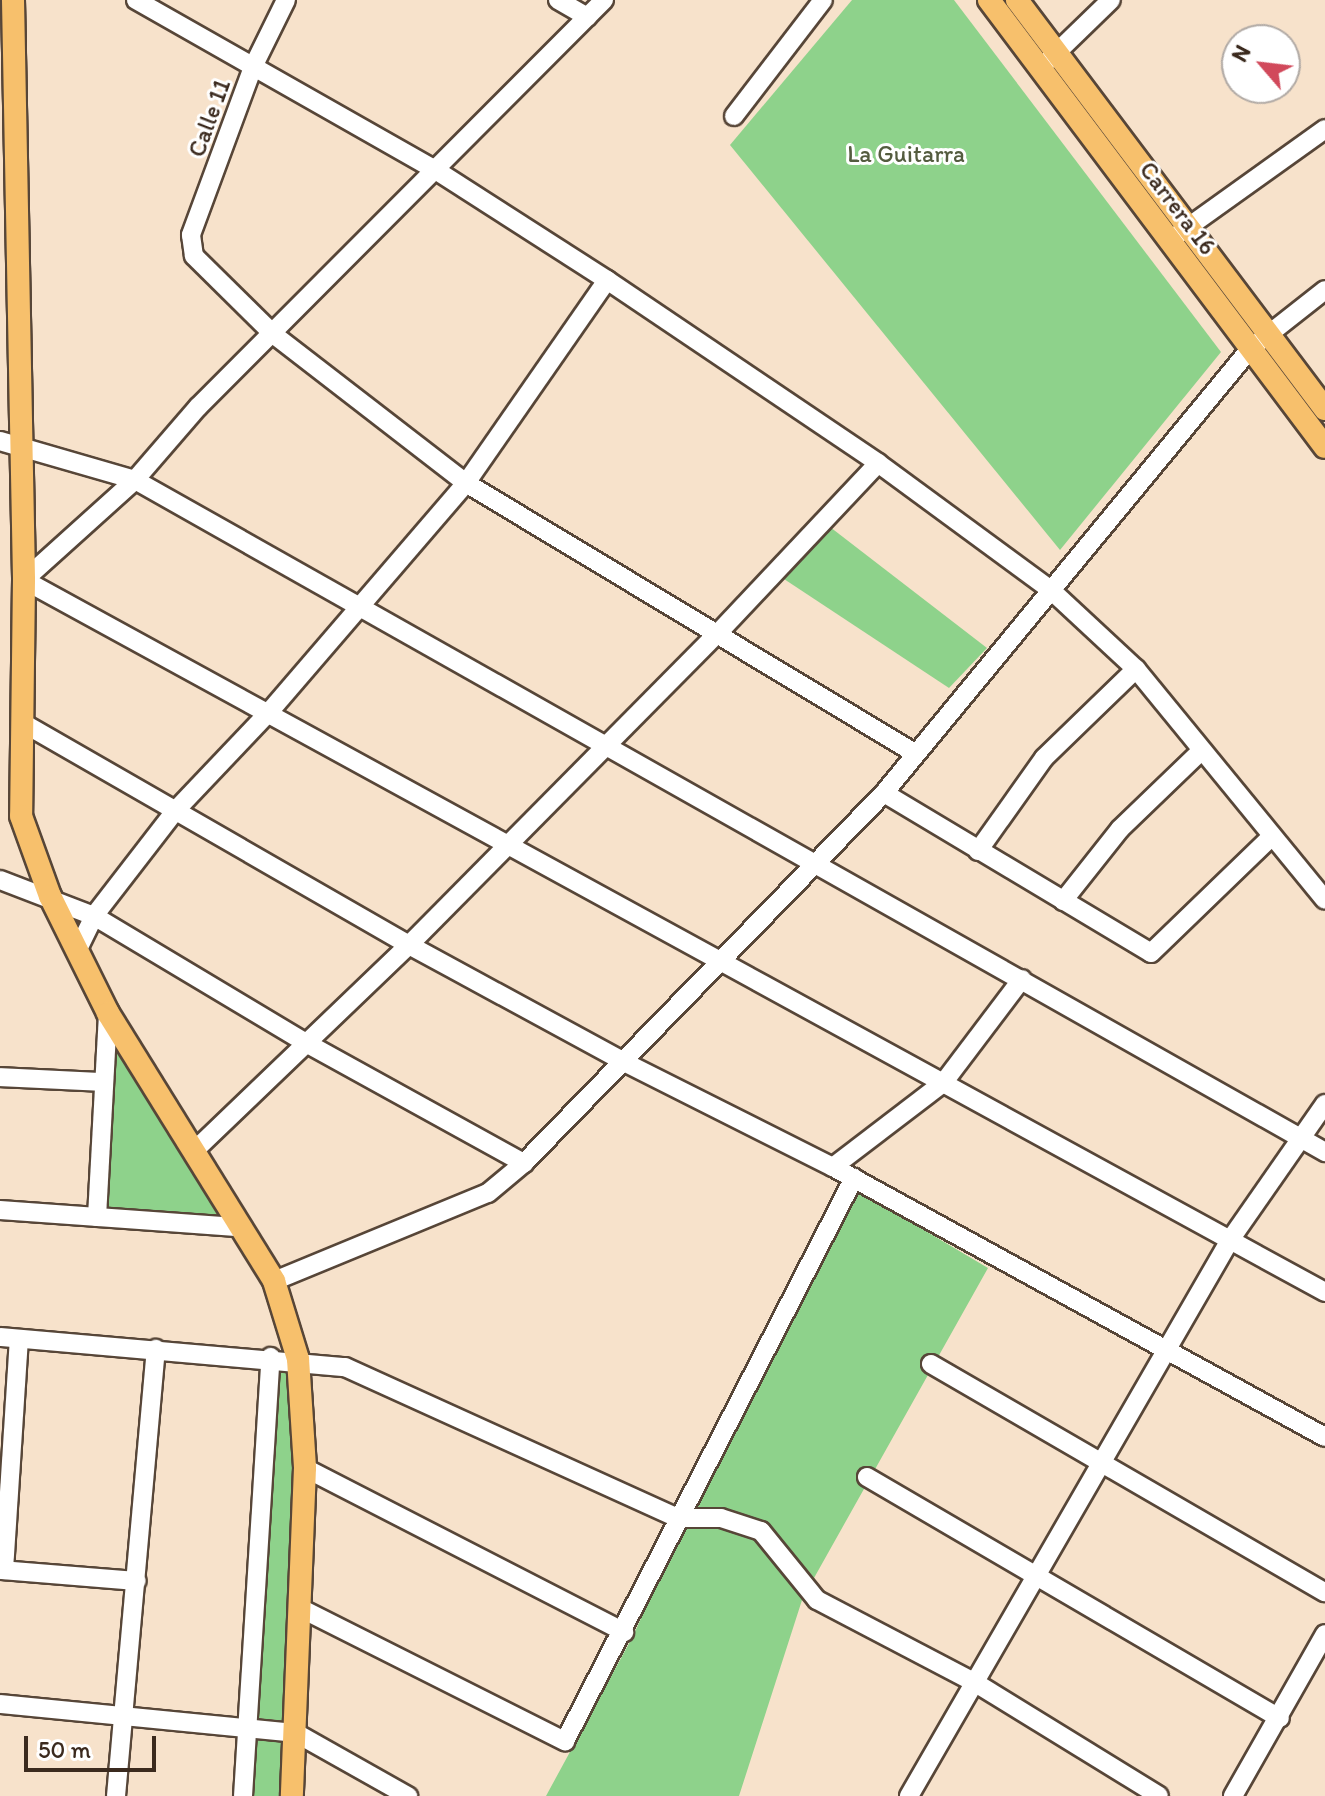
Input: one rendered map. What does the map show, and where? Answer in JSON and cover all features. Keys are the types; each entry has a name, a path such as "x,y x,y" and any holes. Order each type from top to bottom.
{"main road":[{"path":"13,0 8,255 9,442 24,580 21,816 50,896 108,1013 274,1281 298,1359 305,1468 292,1796"},
{"name":"Carrera 16","path":"989,0 1049,60 1179,234 1250,349 1325,447"},
{"name":"Carrera 16","path":"1017,0 1049,60"},
{"name":"Carrera 16","path":"1179,234 1269,333 1325,409"}],"street":[{"path":"136,0 434,169 607,280 878,463 1052,591 1136,669 1200,752 1325,900"},
{"name":"Calle 11","path":"273,334 194,256 191,235 253,67 286,0"},
{"path":"558,0 587,17"},
{"path":"604,0 198,407 135,480 24,580 270,711 506,846 725,961 1325,1292"},
{"path":"734,116 823,0"},
{"path":"1049,60 1111,0"},
{"path":"1179,234 1325,129"},
{"path":"78,949 94,916 176,810 270,711 466,483 607,280"},
{"path":"274,1281 488,1193 524,1163 626,1063 884,793 913,752 1052,591 1250,349 1325,290"},
{"path":"273,334 466,483 719,632 913,752"},
{"path":"9,442 135,480 361,604 1325,1152"},
{"path":"193,1152 409,945 605,742 719,632 878,463"},
{"path":"978,851 1044,758 1136,669"},
{"path":"23,723 409,945 626,1063 854,1178 1325,1437"},
{"path":"1063,901 1120,829 1200,752"},
{"path":"884,793 1151,953 1272,836"},
{"path":"0,880 50,896 94,916 308,1044 524,1163"},
{"path":"833,1167 944,1082 1022,979"},
{"path":"97,1217 101,1082 108,1013"},
{"path":"0,1077 101,1082"},
{"path":"909,1796 1230,1240 1299,1137 1325,1104"},
{"path":"300,1608 565,1741 624,1632 678,1518 854,1178"},
{"path":"0,1210 239,1227"},
{"path":"137,1581 2,1570 10,1338 298,1359 345,1367 678,1518 721,1518 761,1531 817,1600 974,1682 1159,1796"},
{"path":"116,1796 156,1349"},
{"path":"243,1796 271,1357"},
{"path":"931,1364 1325,1592"},
{"path":"305,1468 624,1632"},
{"path":"867,1477 1280,1718"},
{"path":"1233,1796 1325,1634"},
{"path":"0,1704 124,1713 296,1733 408,1796"}],"green space":[{"name":"La Guitarra","path":"852,0 954,0 1221,352 1060,550 730,145"},
{"path":"830,527 987,648 949,688 784,579"},
{"path":"112,1036 223,1220 104,1210"},
{"path":"858,1191 988,1268 814,1578 767,1522 723,1508 690,1508"},
{"path":"275,1364 290,1366 295,1469 286,1721 254,1718"},
{"path":"682,1527 720,1527 756,1537 803,1597 739,1796 546,1796 633,1636"},
{"path":"254,1734 284,1740 281,1796 248,1796"}]}
